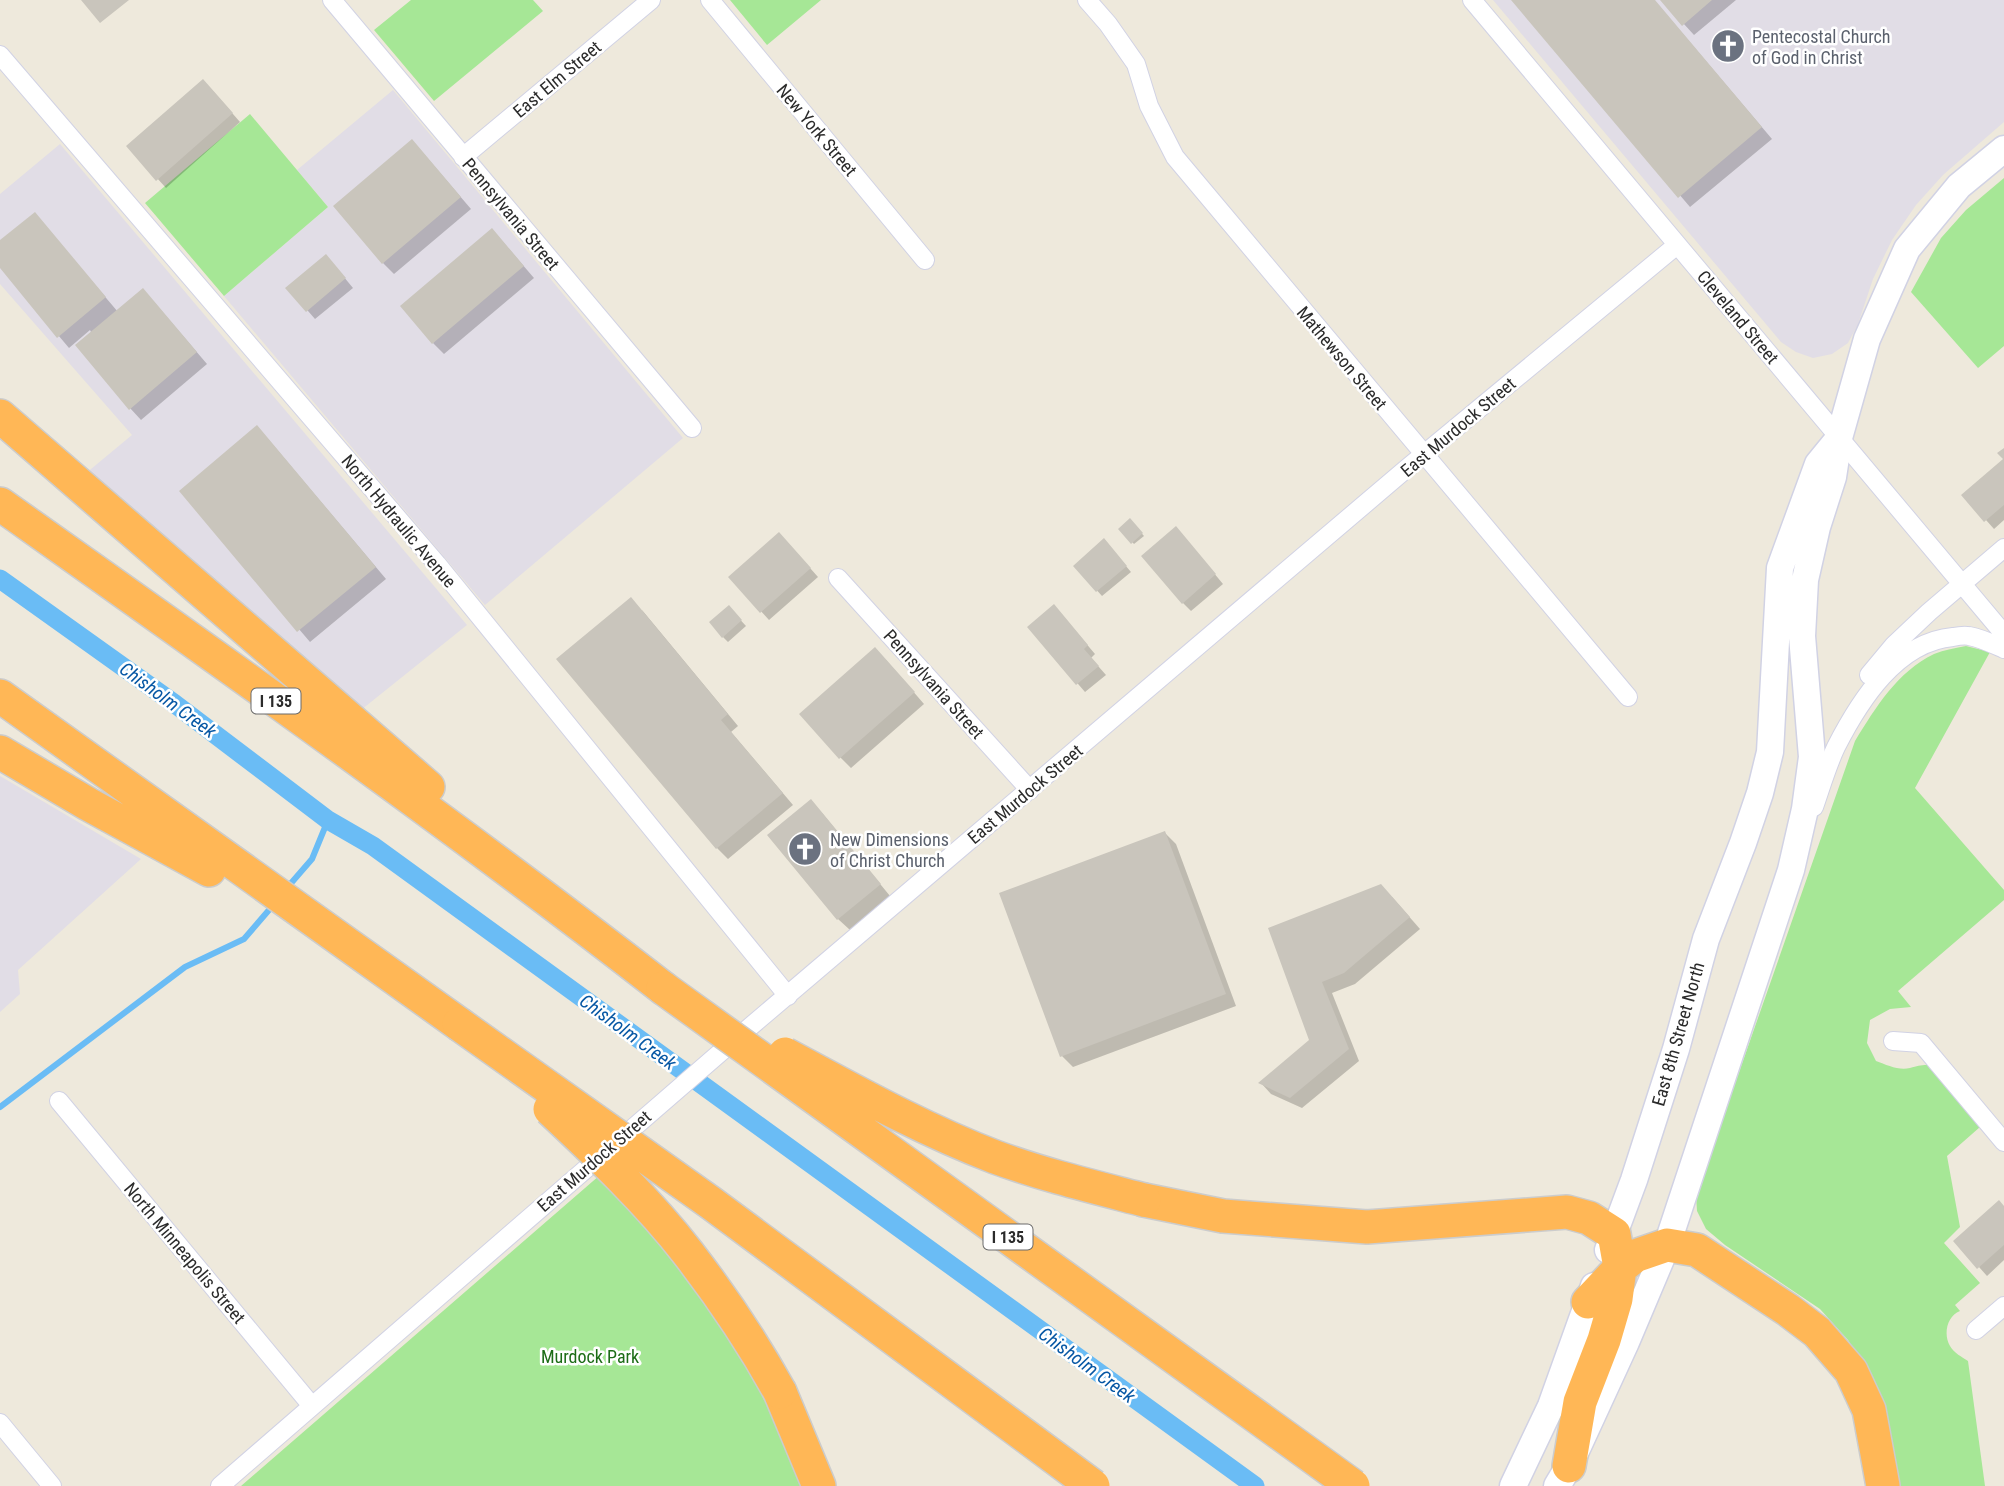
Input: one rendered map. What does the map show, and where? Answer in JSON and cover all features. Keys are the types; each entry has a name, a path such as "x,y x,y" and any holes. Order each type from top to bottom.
{"highway":[{"path":"0,416 419,779 551,900"},
{"name":"I 135","path":"0,504 551,900 663,988 1353,1486"},
{"path":"0,696 712,1203 1093,1486"},
{"path":"0,752 378,967"},
{"path":"663,988 871,1102 926,1128 996,1157 1144,1200 1223,1216 1367,1227 1567,1212 1589,1218 1614,1234 1620,1268 1616,1298 1604,1340 1580,1402 1563,1476"},
{"path":"459,1024 584,1141 687,1251 755,1346 780,1392 819,1486"},
{"path":"1588,1302 1635,1256 1667,1245 1697,1250 1818,1332 1851,1371 1869,1410 1883,1486"}],"street":[{"name":"Pennsylvania Street","path":"332,0 692,428"},
{"name":"East Elm Street","path":"463,157 651,0"},
{"name":"New York Street","path":"710,0 925,260"},
{"name":"Mathewson Street","path":"1087,0 1136,64 1149,106 1175,158 1628,696"},
{"name":"Cleveland Street","path":"1472,0 2004,634"},
{"name":"North Hydraulic Avenue","path":"0,55 437,564 788,996"},
{"path":"1791,870 1805,809 1812,757 1802,636 1805,580 1817,527 1833,477 1839,438 1867,340 1907,248 1959,186 2004,149"},
{"name":"East Murdock Street","path":"220,1486 737,1038 1423,455 1677,245"},
{"name":"East 8th Street North","path":"1513,1486 1551,1406 1634,1180 1676,1049 1706,939 1760,793 1770,752 1780,568 1818,464 1839,438"},
{"path":"1835,748 1837,730 1845,708 1894,645 2004,548"},
{"name":"Pennsylvania Street","path":"838,578 1030,790"},
{"path":"1563,1476 1626,1342 1667,1245 1791,870 1835,748 1862,703 1888,671 1914,648 1938,638 1967,635 2004,649"},
{"path":"1893,1041 1921,1043 2004,1142"},
{"name":"North Minneapolis Street","path":"59,1101 312,1406"},
{"path":"1976,1330 2004,1307"},
{"path":"0,1423 52,1486"}],"shaded area":[{"path":"1493,0 2004,0 2004,122 1943,175 1916,205 1892,240 1873,279 1858,324 1848,343 1832,354 1813,358 1796,352 1781,342"},
{"path":"393,90 683,438 485,605 224,296 328,207 297,170"},
{"path":"60,144 467,625 361,710 85,474 132,435 0,284 0,194"},
{"path":"0,776 141,859 18,970 20,994 0,1012"}],"green space":[{"path":"411,0 533,0 543,11 434,101 374,30"},
{"path":"730,0 821,0 767,45"},
{"path":"250,114 328,207 224,296 145,203"},
{"path":"2004,178 2004,346 1978,368 1911,292 1941,238 1966,210"},
{"path":"1966,646 1990,652 1915,788 2004,890 2004,900 1898,991 1911,1007 1890,1009 1870,1020 1867,1043 1876,1061 1884,1064 1902,1069 1927,1065 1980,1127 1947,1156 1960,1227 1944,1243 1980,1283 1955,1305 1960,1311 1949,1321 1947,1336 1952,1348 1968,1361 1985,1486 1895,1486 1871,1377 1848,1340 1820,1309 1725,1245 1706,1229 1697,1211 1696,1195 1855,741 1879,703 1909,670 1934,654"},
{"name":"Murdock Park","path":"600,1175 646,1220 741,1347 809,1486 241,1486"}],"building":[{"path":"81,0 129,0 100,23"},
{"path":"1511,0 1655,0 1762,127 1678,198"},
{"path":"1660,0 1712,0 1682,26"},
{"path":"203,79 233,113 156,181 126,146"},
{"path":"412,139 461,197 382,264 333,206"},
{"path":"35,212 106,297 57,338 0,268 0,240"},
{"path":"492,228 524,266 432,344 400,306"},
{"path":"326,254 346,278 306,312 285,288"},
{"path":"143,288 197,352 129,410 75,345"},
{"path":"257,425 376,567 297,632 179,491"},
{"path":"2004,448 2004,505 1984,522 1961,495 2003,459 1997,453"},
{"path":"1130,518 1143,533 1131,544 1118,529"},
{"path":"1176,526 1216,574 1182,604 1141,556"},
{"path":"779,532 811,568 760,613 728,577"},
{"path":"1104,538 1127,566 1096,592 1073,566"},
{"path":"631,597 728,714 721,720 783,793 716,849 556,659"},
{"path":"1054,604 1088,645 1084,649 1099,666 1076,685 1027,627"},
{"path":"729,605 742,620 722,638 709,622"},
{"path":"875,647 915,692 839,759 799,714"},
{"path":"811,799 881,884 837,920 767,835"},
{"path":"1165,831 1226,994 1060,1057 999,893"},
{"path":"1381,884 1410,917 1344,973 1322,982 1349,1049 1290,1098 1258,1083 1309,1040 1268,928"},
{"path":"1999,1200 2004,1206 2004,1245 1977,1269 1953,1241"}],"waterway":[{"name":"Chisholm Creek","path":"0,579 175,704 328,820 373,846 1255,1486"},
{"path":"286,889 312,859 328,820"},
{"path":"0,1107 185,967 244,939 275,903"}],"place":[{"name":"Pentecostal Church of God in Christ","path":"1728,46"},
{"name":"New Dimensions of Christ Church","path":"805,849"}]}
